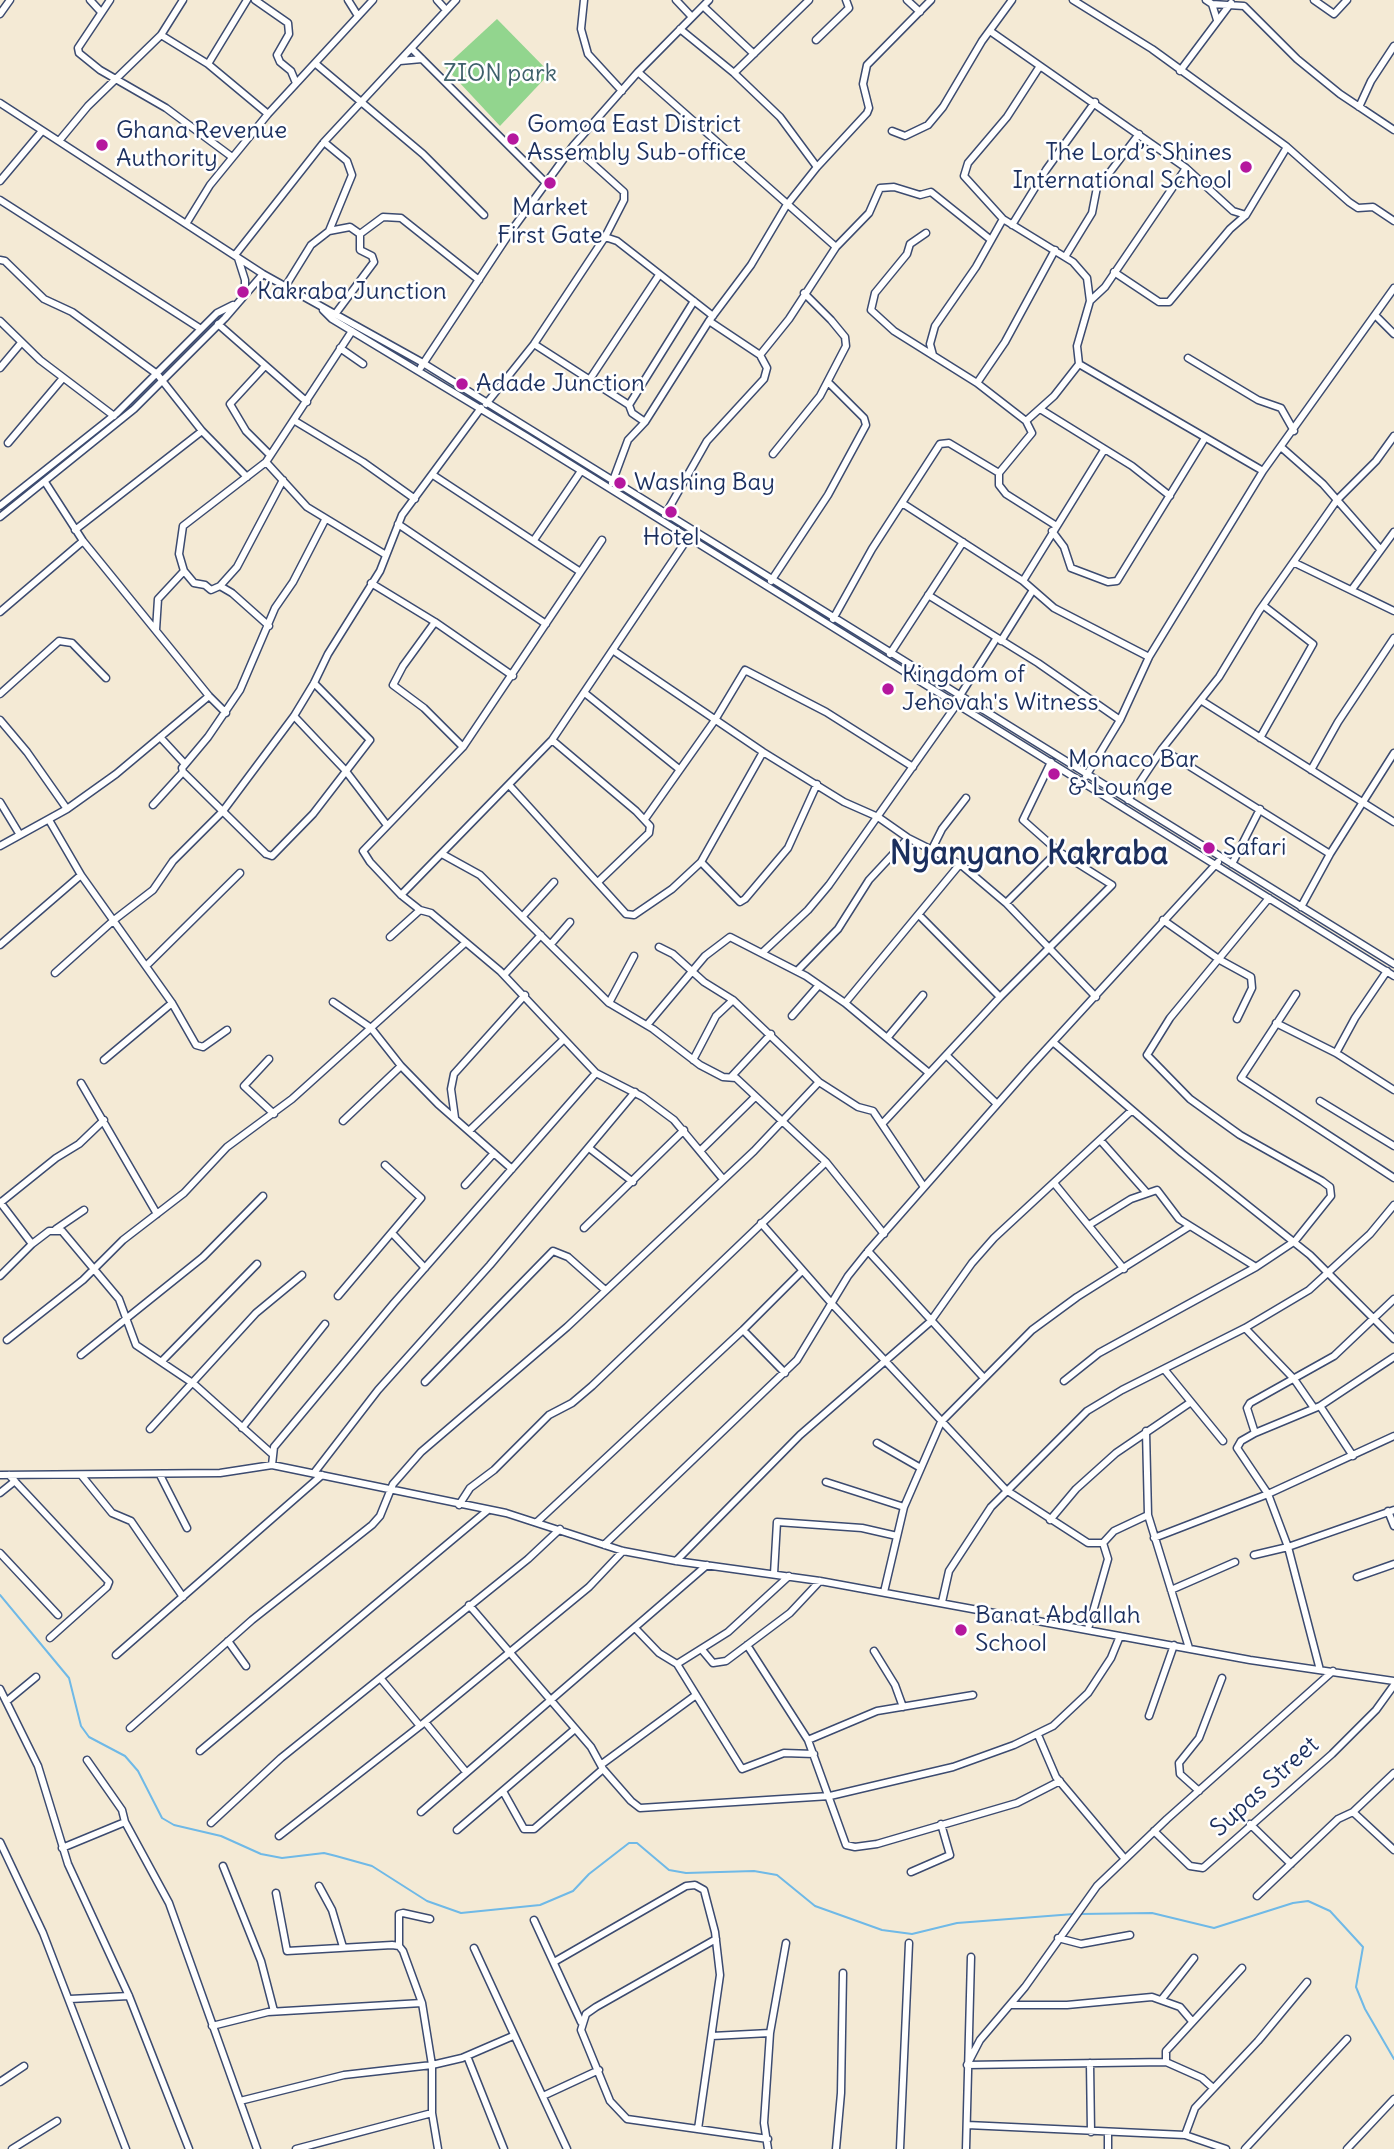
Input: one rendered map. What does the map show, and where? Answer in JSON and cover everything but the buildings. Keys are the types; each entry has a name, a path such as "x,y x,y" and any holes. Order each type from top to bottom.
{"street":[{"path":"0,13 10,0"},
{"path":"90,0 101,12"},
{"path":"110,0 78,48 84,60 166,108 232,157"},
{"path":"59,141 115,79 161,35 184,0"},
{"path":"208,64 247,0"},
{"path":"255,0 288,23 289,34 277,55 280,62 291,71 296,83"},
{"path":"348,0 358,16"},
{"path":"186,224 232,157 373,0"},
{"path":"437,0 446,10"},
{"path":"236,256 324,142 456,0"},
{"path":"584,0 581,29 588,54 622,91"},
{"path":"676,0 692,17"},
{"path":"734,73 809,0"},
{"path":"816,40 849,9 846,0"},
{"path":"907,0 920,12"},
{"path":"612,482 628,440 645,422 711,318 751,265 786,206 869,110 863,84 867,65 930,0"},
{"path":"892,131 905,136 928,125 943,107 989,31 1012,0"},
{"path":"1073,0 1145,44 1287,147 1349,202 1358,208 1373,207 1394,221"},
{"path":"1314,0 1334,14 1347,0"},
{"path":"1217,20 1209,2 1245,3 1297,59 1359,107 1394,130"},
{"path":"1180,71 1233,2"},
{"path":"419,371 573,146 638,72 706,3 754,54"},
{"path":"680,29 734,73 780,117 817,167"},
{"path":"989,31 1095,102 1186,168 1233,211 1246,215"},
{"path":"161,35 208,64 268,114"},
{"path":"1359,107 1371,81 1394,46"},
{"path":"412,49 546,183"},
{"path":"400,61 422,59"},
{"path":"316,64 363,102 484,215"},
{"path":"1040,66 1007,117 964,170 967,181 1003,219 1065,257 1087,278 1090,301"},
{"path":"638,72 786,206 836,247"},
{"path":"1012,225 1046,170 1095,102"},
{"path":"0,103 263,274 320,307 352,331 612,482 665,515 690,535 1394,964"},
{"path":"0,181 42,131"},
{"path":"1065,257 1091,213 1098,182 1107,176 1139,134"},
{"path":"324,142 343,156 351,168 350,184 329,231"},
{"path":"55,973 114,920 153,890 173,861 223,811 294,716 371,583 398,524 484,406 534,344 605,237 624,200 624,192 573,146"},
{"path":"1114,272 1165,303 1246,215 1287,147"},
{"path":"1026,421 1079,364 1077,346 1090,301 1114,272 1186,168"},
{"path":"760,355 836,247 869,213 877,192 885,187 920,195 931,192 991,240"},
{"path":"0,200 201,329"},
{"path":"360,234 383,218 401,218 479,280"},
{"path":"933,355 930,344 939,318 976,267 1003,219"},
{"path":"285,287 311,245 329,231 350,227 360,234"},
{"path":"926,233 910,244 907,254 871,302 877,317 977,383 1026,421 1032,430 1031,435 999,472"},
{"path":"337,313 374,262 370,254 360,250 360,234"},
{"path":"605,237 617,241 694,301 711,318 760,355 767,368 764,379 707,441 665,515"},
{"path":"977,383 1005,342 1055,250"},
{"path":"236,256 245,280 245,292"},
{"path":"0,260 5,261 44,299 72,312 158,374 202,431 247,477"},
{"path":"0,517 130,414 263,274"},
{"path":"590,379 659,275"},
{"path":"1086,776 1120,720 1149,657 1263,471 1394,288"},
{"path":"773,454 800,425 828,382 830,372 846,341 831,320 804,293"},
{"path":"629,405 694,301"},
{"path":"0,506 114,416 201,329 223,309 235,304"},
{"path":"320,307 337,313 424,363 581,471 771,581 890,654 1051,762 1394,976"},
{"path":"1375,315 1394,334"},
{"path":"0,321 21,343 114,416"},
{"path":"218,324 307,402"},
{"path":"283,480 237,567 220,586 211,590 205,585 194,583 184,571 179,554 184,526 266,462 352,331"},
{"path":"0,368 21,343"},
{"path":"534,344 629,405 632,413 645,422"},
{"path":"921,347 930,344"},
{"path":"340,348 363,364"},
{"path":"1188,358 1258,400 1283,410 1294,430"},
{"path":"1079,364 1263,471"},
{"path":"265,366 230,404 246,431 269,454"},
{"path":"8,443 64,378"},
{"path":"771,581 828,495 866,425 864,418 828,382"},
{"path":"1040,409 1132,466 1170,496"},
{"path":"295,421 363,462 415,499"},
{"path":"75,530 202,431"},
{"path":"1128,800 1162,749 1202,701 1336,500 1376,461 1394,436"},
{"path":"999,472 1002,490 1054,528 1071,568 1114,583 1130,565 1205,438"},
{"path":"833,619 872,549 943,441 999,472"},
{"path":"1281,447 1336,500 1381,549"},
{"path":"1023,581 1104,450"},
{"path":"266,462 307,507 386,555"},
{"path":"534,540 581,471"},
{"path":"433,475 579,571"},
{"path":"46,482 83,541 209,696 226,713"},
{"path":"902,503 1023,581 1054,608 1149,657"},
{"path":"153,804 183,772 184,763 226,713 252,667 275,608 293,582 326,520"},
{"path":"398,524 546,624"},
{"path":"1353,588 1394,532"},
{"path":"401,895 552,740 586,694 690,535"},
{"path":"602,540 463,747 386,824 363,851 369,862 401,895 420,910 431,913 504,975 597,1073 661,1109 684,1130 723,1179"},
{"path":"0,612 83,541"},
{"path":"890,654 962,542"},
{"path":"1295,563 1353,588 1394,611"},
{"path":"156,631 158,599 184,571"},
{"path":"371,583 435,622 513,676"},
{"path":"220,586 232,593 269,626"},
{"path":"763,952 817,900 913,767 1033,590"},
{"path":"928,595 1120,720"},
{"path":"1259,738 1313,644 1264,606"},
{"path":"435,622 403,666 393,685 424,708 463,747"},
{"path":"1311,771 1338,722 1394,638"},
{"path":"0,694 34,666 49,647 59,641 72,643 106,678"},
{"path":"614,651 763,752 844,802 878,817 908,838 960,864 1006,903 1096,997"},
{"path":"645,818 715,720 745,670 826,712 913,767"},
{"path":"183,772 272,856 313,814 368,743 369,738 314,683"},
{"path":"586,694 679,769"},
{"path":"0,846 67,809 209,696"},
{"path":"1202,701 1394,822"},
{"path":"294,716 345,770 386,824"},
{"path":"0,720 27,752 67,809"},
{"path":"160,737 184,763"},
{"path":"552,740 645,818 650,831 599,881"},
{"path":"1162,749 1330,853"},
{"path":"510,786 599,881 626,914 634,915 672,889 701,862 763,752"},
{"path":"1301,907 1330,853 1394,753"},
{"path":"882,1124 1000,997 1112,884 1058,851 1023,820 1051,762"},
{"path":"701,862 740,902 745,899 788,848 817,784"},
{"path":"932,849 942,829 966,798"},
{"path":"0,802 20,835"},
{"path":"1232,864 1260,809"},
{"path":"49,820 81,875 172,1003 199,1047 227,1030"},
{"path":"798,970 838,929 869,880 908,838"},
{"path":"1006,903 1058,851"},
{"path":"442,854 480,875 609,1003 647,1025 692,1060 716,1074 731,1077 782,1120 826,1161 884,1234"},
{"path":"604,1545 785,1373 809,1345 848,1276 868,1251 997,1104 1222,858"},
{"path":"845,1003 960,864"},
{"path":"146,966 240,873"},
{"path":"0,945 81,875"},
{"path":"522,917 554,882"},
{"path":"1064,1381 1099,1353 1256,1267 1295,1241 1331,1196 1330,1187 1209,1114 1168,1079 1147,1055 1170,1018 1269,898"},
{"path":"390,937 420,910"},
{"path":"919,915 1000,997"},
{"path":"1163,920 1254,981 1237,1018"},
{"path":"551,944 570,922"},
{"path":"504,975 541,935"},
{"path":"647,1025 692,969 711,950 730,937 798,970 845,1003 929,1073"},
{"path":"8,1340 94,1269 123,1240 184,1193 227,1147 274,1114 465,943"},
{"path":"659,947 692,969 704,982 733,1000 818,1082 858,1107 873,1111 924,1187"},
{"path":"609,1003 634,956"},
{"path":"1336,1053 1355,1018 1387,971"},
{"path":"792,1016 819,985"},
{"path":"1296,994 1241,1078 1394,1178"},
{"path":"455,1118 451,1089 454,1074 525,995"},
{"path":"887,1038 923,995"},
{"path":"692,1060 716,1016 733,1000"},
{"path":"333,1002 372,1028 401,1066 512,1169"},
{"path":"104,1060 172,1003"},
{"path":"1276,1023 1336,1053 1394,1090"},
{"path":"731,1077 771,1034"},
{"path":"470,1131 563,1040"},
{"path":"1053,1042 1131,1111 1331,1272 1374,1321 1394,1339"},
{"path":"946,1055 997,1104"},
{"path":"269,1059 244,1086 274,1114"},
{"path":"343,1121 401,1066"},
{"path":"272,1465 271,1452 425,1268 597,1073"},
{"path":"130,1728 228,1641 372,1525 380,1516 391,1490 421,1452 550,1342 723,1179 818,1082"},
{"path":"81,1083 157,1214"},
{"path":"314,1473 378,1390 635,1092"},
{"path":"700,1151 755,1097"},
{"path":"1320,1101 1394,1146"},
{"path":"676,1561 800,1435 930,1322 982,1252 1131,1111"},
{"path":"32,1244 0,1202 56,1158 79,1144 104,1120"},
{"path":"584,1228 684,1130"},
{"path":"1101,1141 1146,1192"},
{"path":"589,1148 633,1182"},
{"path":"465,1185 494,1153"},
{"path":"459,1504 471,1488 495,1470 549,1415 572,1403 592,1386 826,1161"},
{"path":"338,1296 421,1198 385,1165"},
{"path":"1054,1183 1124,1269"},
{"path":"1089,1226 1146,1192 1157,1190 1180,1219 1190,1227 1256,1267"},
{"path":"81,1355 204,1257 263,1196"},
{"path":"942,1602 949,1571 964,1546 1006,1490 1087,1411 1245,1328 1309,1290 1331,1272 1394,1205"},
{"path":"0,1276 42,1234 56,1229 84,1210"},
{"path":"0,1218 7,1213"},
{"path":"761,1223 885,1362 1006,1490 1081,1540 1102,1543"},
{"path":"884,1592 904,1507 941,1422 983,1377 1046,1319 1190,1227"},
{"path":"56,1229 71,1240 119,1299 136,1345 194,1384 271,1452"},
{"path":"392,1233 425,1268"},
{"path":"425,1382 553,1251 568,1257 604,1289"},
{"path":"868,1251 983,1377"},
{"path":"162,1361 257,1264"},
{"path":"537,1522 743,1330 802,1271"},
{"path":"150,1429 194,1384 256,1313 302,1275"},
{"path":"1255,1433 1247,1408 1250,1403 1334,1356 1374,1321 1394,1299"},
{"path":"242,1428 325,1324"},
{"path":"1245,1328 1317,1407 1353,1456"},
{"path":"743,1330 785,1373"},
{"path":"1320,1670 1289,1547 1268,1494 1237,1448 1241,1441 1255,1433 1317,1407 1394,1357"},
{"path":"1164,1369 1223,1441"},
{"path":"1050,1520 1102,1465 1146,1431 1191,1402"},
{"path":"1146,1431 1148,1515 1189,1648"},
{"path":"1154,1538 1268,1494 1394,1436"},
{"path":"877,1443 919,1468"},
{"path":"0,1475 220,1473 272,1465 488,1510 537,1522 604,1545 676,1561 820,1580 1174,1646 1394,1683"},
{"path":"9,1475 109,1582 107,1587 50,1638"},
{"path":"160,1475 187,1528"},
{"path":"116,1655 322,1475"},
{"path":"82,1476 112,1513 131,1521 183,1597"},
{"path":"0,1493 15,1481"},
{"path":"827,1482 904,1507"},
{"path":"200,1751 488,1510"},
{"path":"1254,1555 1289,1547 1391,1511 1394,1526"},
{"path":"1102,1543 1114,1531 1148,1515"},
{"path":"774,1574 777,1522 862,1528 897,1536"},
{"path":"211,1824 281,1758 381,1679 560,1530"},
{"path":"1088,1629 1108,1559 1102,1543"},
{"path":"279,1836 423,1724 589,1587 623,1550"},
{"path":"0,1553 58,1615"},
{"path":"1171,1590 1235,1562"},
{"path":"1357,1577 1394,1563"},
{"path":"421,1812 707,1565"},
{"path":"677,1664 703,1651 789,1576"},
{"path":"703,1651 709,1660 718,1663 726,1661 803,1601 820,1580"},
{"path":"469,1605 575,1729 631,1801 640,1808 830,1796 953,1767 1038,1735 1074,1709 1111,1658 1120,1636"},
{"path":"636,1629 659,1653 677,1664 742,1769 783,1753 814,1754"},
{"path":"228,1641 246,1666"},
{"path":"747,1645 808,1740 830,1796 844,1842 851,1847 877,1844 1017,1802 1060,1781"},
{"path":"1149,1716 1174,1646"},
{"path":"874,1651 895,1685 902,1707"},
{"path":"967,2065 980,2040 1010,2005 1080,1906 1154,1831 1333,1671"},
{"path":"7,1701 36,1677"},
{"path":"1199,1791 1180,1774 1179,1763 1199,1738 1222,1678"},
{"path":"381,1679 466,1772"},
{"name":"Supas Street","path":"1154,1831 1190,1866 1203,1868 1332,1754 1376,1710 1394,1683"},
{"path":"0,1689 38,1766 62,1848 129,1996 189,2149"},
{"path":"504,1793 524,1829 534,1829 603,1766 696,1695"},
{"path":"808,1740 877,1711 973,1695"},
{"path":"457,1830 504,1793 575,1729"},
{"path":"1038,1735 1060,1781 1125,1859"},
{"path":"87,1760 122,1810 125,1822 169,1903 257,2149"},
{"path":"1257,1896 1338,1819 1353,1812 1394,1773"},
{"path":"1353,1812 1394,1850"},
{"path":"62,1848 125,1822"},
{"path":"911,1872 950,1855 941,1824"},
{"path":"1250,1824 1291,1864"},
{"path":"0,1842 70,1998 105,2099 126,2149"},
{"path":"223,1866 261,1961 274,2011"},
{"path":"319,1885 332,1910 343,1947"},
{"path":"554,1962 686,1886 695,1885 704,1890 716,1939 719,1975 698,2129"},
{"path":"276,1893 287,1951 399,1946"},
{"path":"430,1919 399,1914 399,1946 422,2003 432,2065 432,2113 438,2149"},
{"path":"534,1920 581,2022 581,2030 610,2101 627,2119 768,2139"},
{"path":"1058,1938 1081,1944 1130,1936"},
{"path":"581,2022 596,2007 716,1939"},
{"path":"768,2149 764,2123 770,2034 786,1943"},
{"path":"901,2149 909,1943"},
{"path":"474,1948 567,2149"},
{"path":"966,2149 971,1956"},
{"path":"1162,1998 1194,1958"},
{"path":"1166,2062 1166,2051 1191,2020 1242,1968"},
{"path":"836,2149 841,2093 843,1973"},
{"path":"1185,2135 1195,2108 1307,1982"},
{"path":"70,1998 129,1996"},
{"path":"1010,2005 1162,1998 1180,2007 1191,2020"},
{"path":"212,2026 274,2011 422,2003"},
{"path":"712,2036 770,2034"},
{"path":"240,2101 344,2075 432,2065 467,2056 513,2036"},
{"path":"1245,2149 1347,2039"},
{"path":"467,2056 504,2149"},
{"path":"967,2065 1166,2062 1202,2078 1212,2087"},
{"path":"1090,2063 1091,2132"},
{"path":"0,2082 23,2066"},
{"path":"543,2096 599,2070"},
{"path":"1347,2149 1394,2099"},
{"path":"296,2149 432,2113"},
{"path":"12,2149 57,2121"},
{"path":"967,2125 1185,2135 1226,2149"},
{"path":"1108,2133 1108,2149"}],"green space":[{"name":"ZION park","path":"497,19 550,73 500,126 445,67"}],"waterway":[{"path":"0,1595 69,1678 81,1726 89,1737 125,1756 138,1771 162,1818 174,1825 221,1836 261,1854 282,1858 324,1853 372,1866 427,1901 461,1913 540,1905 573,1891 589,1874 629,1843 637,1843 669,1870 686,1873 754,1871 777,1875 815,1906 882,1930 912,1934 957,1923 1074,1914"},
{"path":"1080,1914 1152,1913 1214,1928 1293,1903 1308,1901 1330,1911 1363,1947 1356,1987 1365,2009 1394,2059"}],"place":[{"name":"Gomoa East District Assembly Sub-office","path":"513,139"},
{"name":"Ghana Revenue Authority","path":"102,145"},
{"name":"The Lord’s Shines International School","path":"1246,167"},
{"name":"Market First Gate","path":"550,183"},
{"name":"Kakraba Junction","path":"243,292"},
{"name":"Adade Junction","path":"462,384"},
{"name":"Washing Bay","path":"620,483"},
{"name":"Hotel","path":"671,512"},
{"name":"Kingdom of Jehovah's Witness","path":"888,689"},
{"name":"Monaco Bar & Lounge","path":"1054,774"},
{"name":"Safari","path":"1209,848"},
{"name":"Banat Abdallah School","path":"961,1630"}],"district":[{"name":"Nyanyano Kakraba","path":"1029,855"}]}
